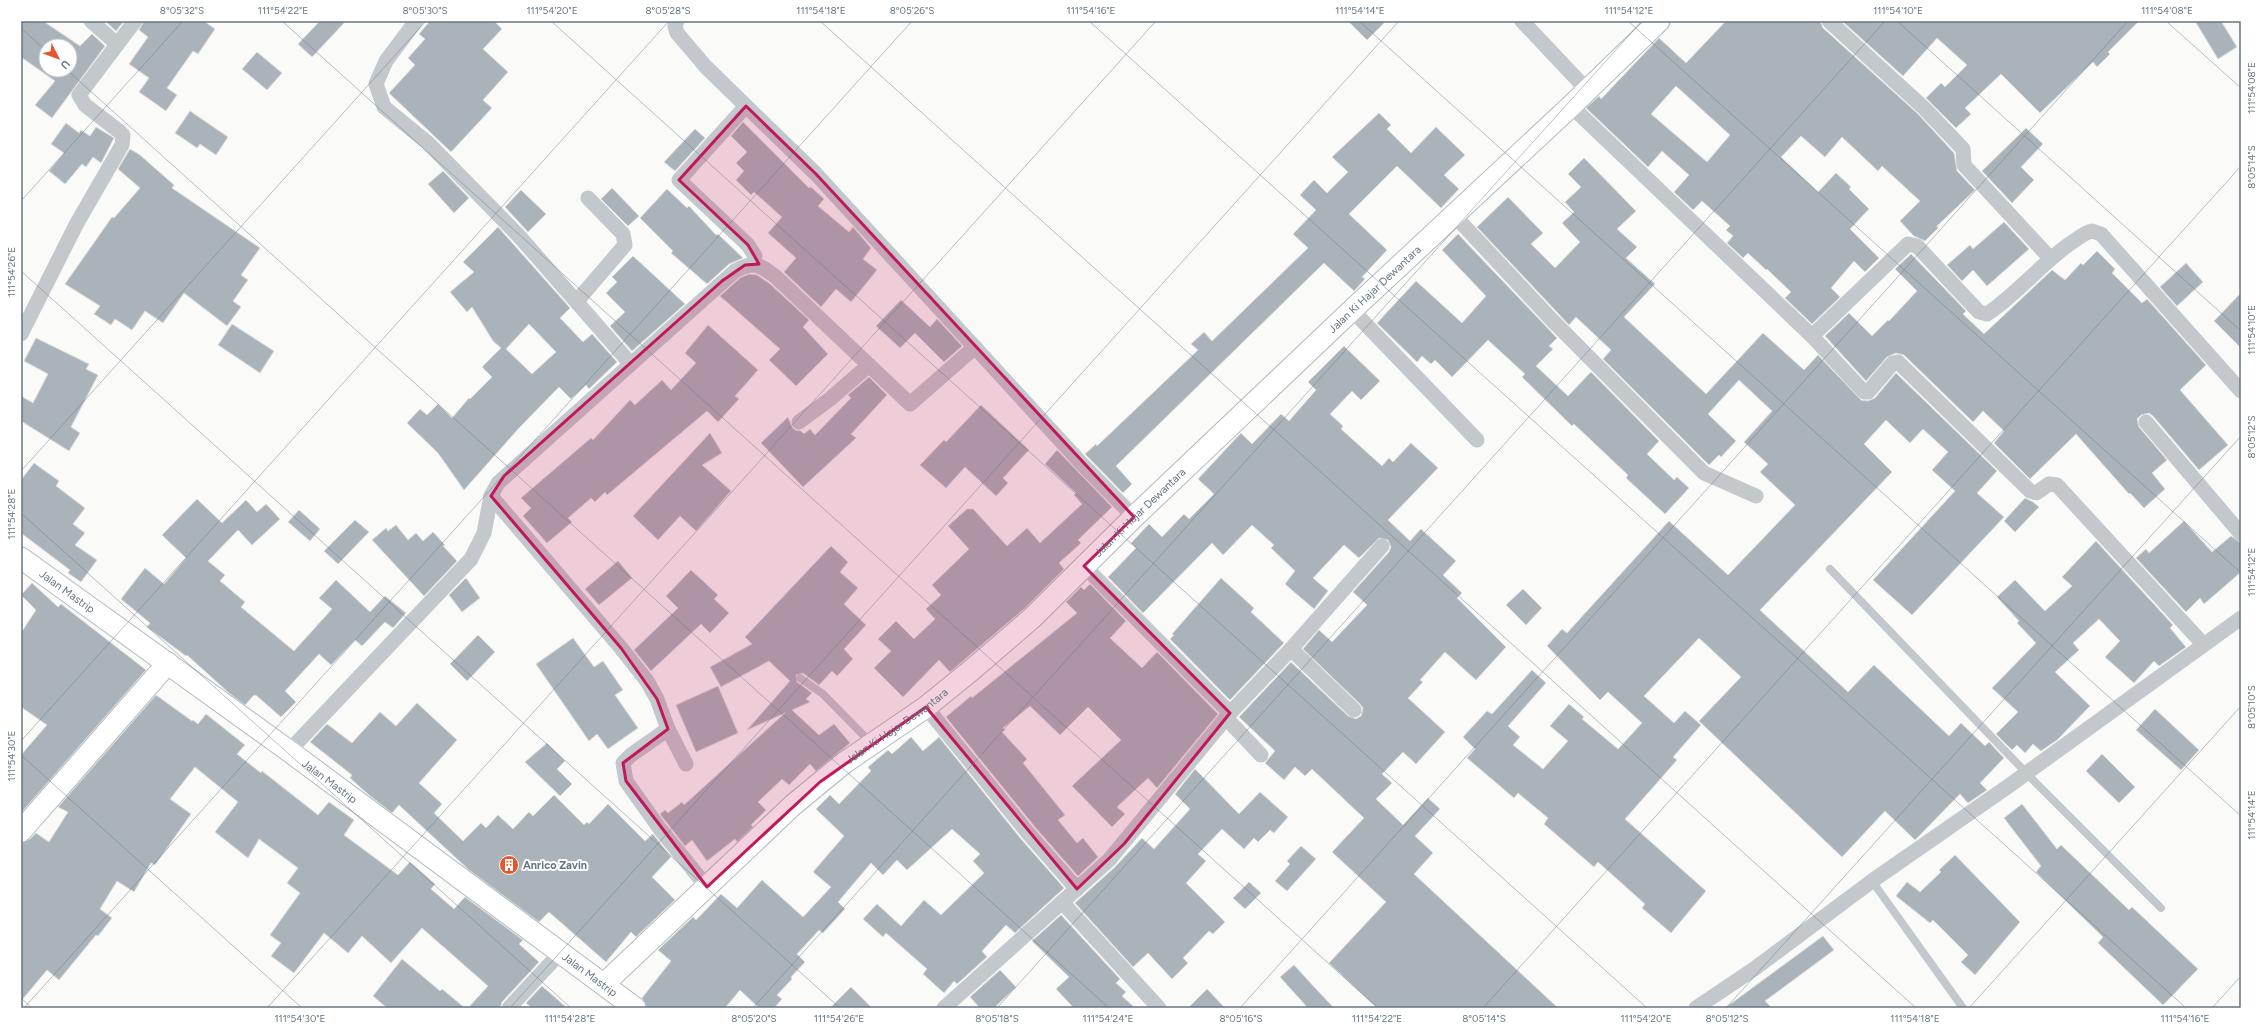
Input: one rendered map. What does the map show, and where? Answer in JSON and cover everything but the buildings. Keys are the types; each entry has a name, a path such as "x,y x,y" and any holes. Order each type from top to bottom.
{"street":[{"path":"91,21 116,44"},
{"path":"21,334 77,223 122,145 123,136 120,132 85,105 79,95 116,44 135,21"},
{"path":"416,21 386,60 376,84 384,107 433,149 518,236 577,301 630,363"},
{"path":"676,21 675,26 677,33 706,67 816,174 1134,517"},
{"path":"1522,21 1588,91"},
{"name":"Jalan Ki Hajar Dewantara","path":"604,984 793,805 844,763 926,707 1004,644 1134,517 1352,310 1588,91 1659,21"},
{"path":"1829,21 1924,108 1963,149 1964,165 2050,258"},
{"path":"746,106 679,180 748,245 755,256 753,264"},
{"path":"1571,106 1812,336 1864,392 1868,392 1893,363 1898,362 2030,491 2036,493 2049,484 2057,485 2203,644"},
{"path":"577,301 625,244 623,234 588,198"},
{"path":"1454,215 1551,319 1704,473 1756,496"},
{"path":"1812,336 1908,244 1917,246 1979,312 1987,314 2004,303 2050,258 2088,232 2092,231 2101,234 2241,391"},
{"path":"289,751 471,559 484,533 490,496 498,482 722,281 745,265 753,264 763,268 776,277 910,404 975,347"},
{"path":"1352,310 1477,440"},
{"path":"799,422 835,395 869,365"},
{"path":"2146,422 2241,534"},
{"path":"490,496 621,648 647,681 657,699 668,729 686,764"},
{"path":"944,1008 1077,889 1124,844 1228,716 1382,546"},
{"name":"Jalan Mastrip","path":"21,558 289,751 635,1008"},
{"path":"1084,566 1228,716 1261,755"},
{"path":"1696,1008 1754,968 1872,881 2026,773 2241,618"},
{"path":"1291,648 1354,710"},
{"path":"21,832 168,663"},
{"path":"926,707 1028,833 1077,889"},
{"path":"668,729 631,755 623,763 623,771 626,781 660,829 707,887"},
{"path":"1062,902 1159,1008"},
{"path":"509,1008 561,952"}],"lane":[{"path":"1830,569 2026,773 2161,908"},
{"path":"800,678 823,694 872,744"},
{"path":"1872,881 1963,1008"}],"highlighted area":[{"path":"746,106 816,174 1134,517 1084,566 1230,713 1124,844 1077,889 926,707 820,782 707,887 626,781 623,763 668,729 657,699 621,648 491,496 504,476 722,281 745,265 759,264 748,245 679,180"}],"place":[{"name":"Anrico Zavin","path":"509,865"}]}
